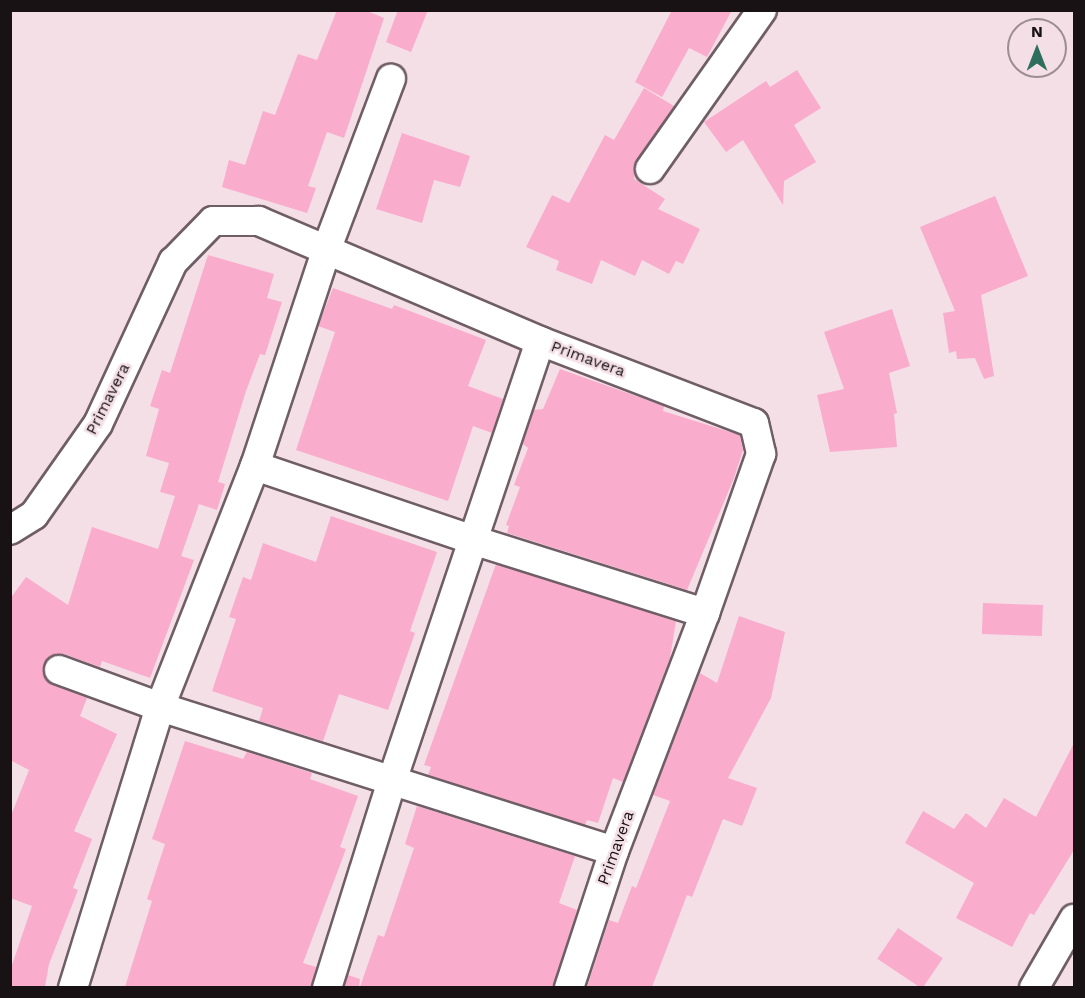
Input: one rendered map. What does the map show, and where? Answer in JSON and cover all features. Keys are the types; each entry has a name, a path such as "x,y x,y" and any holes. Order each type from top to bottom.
{"street":[{"path":"650,169 762,10"},
{"path":"73,987 160,708 255,466 327,248 391,79"},
{"name":"Primavera","path":"10,530 34,515 98,424 172,262 213,221 259,221 327,248 540,341 754,423 760,454 705,613 614,851 569,987"},
{"path":"327,987 392,781 476,542 540,341"},
{"path":"255,466 476,542 705,613"},
{"path":"59,670 160,708 614,851"},
{"path":"1034,987 1074,919"}],"building":[{"path":"337,10 365,10 384,18 344,138 327,132 308,186 316,188 307,213 222,187 229,160 245,165 263,111 275,115 298,54 317,60"},
{"path":"398,10 428,10 411,52 386,42"},
{"path":"672,10 732,10 707,57 689,48 662,97 635,82"},
{"path":"797,70 821,108 794,125 816,162 784,181 783,205 743,140 726,152 704,122 766,81 770,87"},
{"path":"644,88 674,106 637,159 634,179 665,199 658,209 700,229 683,264 676,261 669,274 642,260 635,276 601,260 592,284 556,270 559,261 526,247 552,195 569,203 605,135 614,140"},
{"path":"402,133 470,156 460,187 434,180 422,223 376,209"},
{"path":"995,196 1028,276 981,295 994,376 984,379 975,358 957,359 956,351 949,353 943,313 955,311 920,227"},
{"path":"208,255 274,274 267,298 282,302 265,355 260,354 246,391 218,482 225,484 217,510 199,504 181,556 194,560 150,678 102,661 100,667 64,654 49,657 44,664 47,681 87,698 80,716 117,734 74,831 92,839 73,888 78,890 49,964 45,987 10,987 10,971 32,906 10,898 10,818 29,770 10,760 10,599 26,577 68,605 92,527 158,549 175,496 160,492 169,463 146,456 159,409 150,406 162,370 170,373"},
{"path":"333,288 392,309 394,305 486,340 468,386 503,399 492,433 473,426 448,501 296,450 335,332 318,326"},
{"path":"892,309 910,366 889,373 897,413 894,414 897,447 830,452 817,395 844,389 824,332"},
{"path":"560,369 664,406 663,411 740,435 743,450 734,478 687,590 507,533 509,526 506,525 520,487 514,485 528,448 523,444 534,410 543,409"},
{"path":"331,516 437,552 410,631 415,633 388,710 339,694 323,741 259,721 263,708 212,691 236,619 229,617 243,577 251,580 263,543 316,562"},
{"path":"496,564 676,621 670,658 623,782 613,778 598,823 587,820 585,825 428,775 431,767 424,765"},
{"path":"983,603 1043,605 1042,636 982,634"},
{"path":"739,616 785,632 771,698 728,778 757,788 742,826 723,819 692,897 687,895 652,987 587,987 609,920 618,923 632,886 636,888 670,801 653,795 700,673 717,683"},
{"path":"185,741 243,759 247,752 312,773 310,779 358,796 340,847 346,849 303,963 316,967 311,987 125,987 152,901 147,899 165,844 152,839"},
{"path":"1074,743 1074,850 1034,915 1030,913 1012,947 956,918 974,883 905,843 923,811 954,829 966,813 986,828 1004,798 1036,817"},
{"path":"417,806 575,856 559,903 577,910 553,987 360,987 378,935 384,937 414,848 405,844"},
{"path":"898,928 943,958 923,988 877,959"},
{"path":"348,975 360,979 359,987 344,987"}]}
